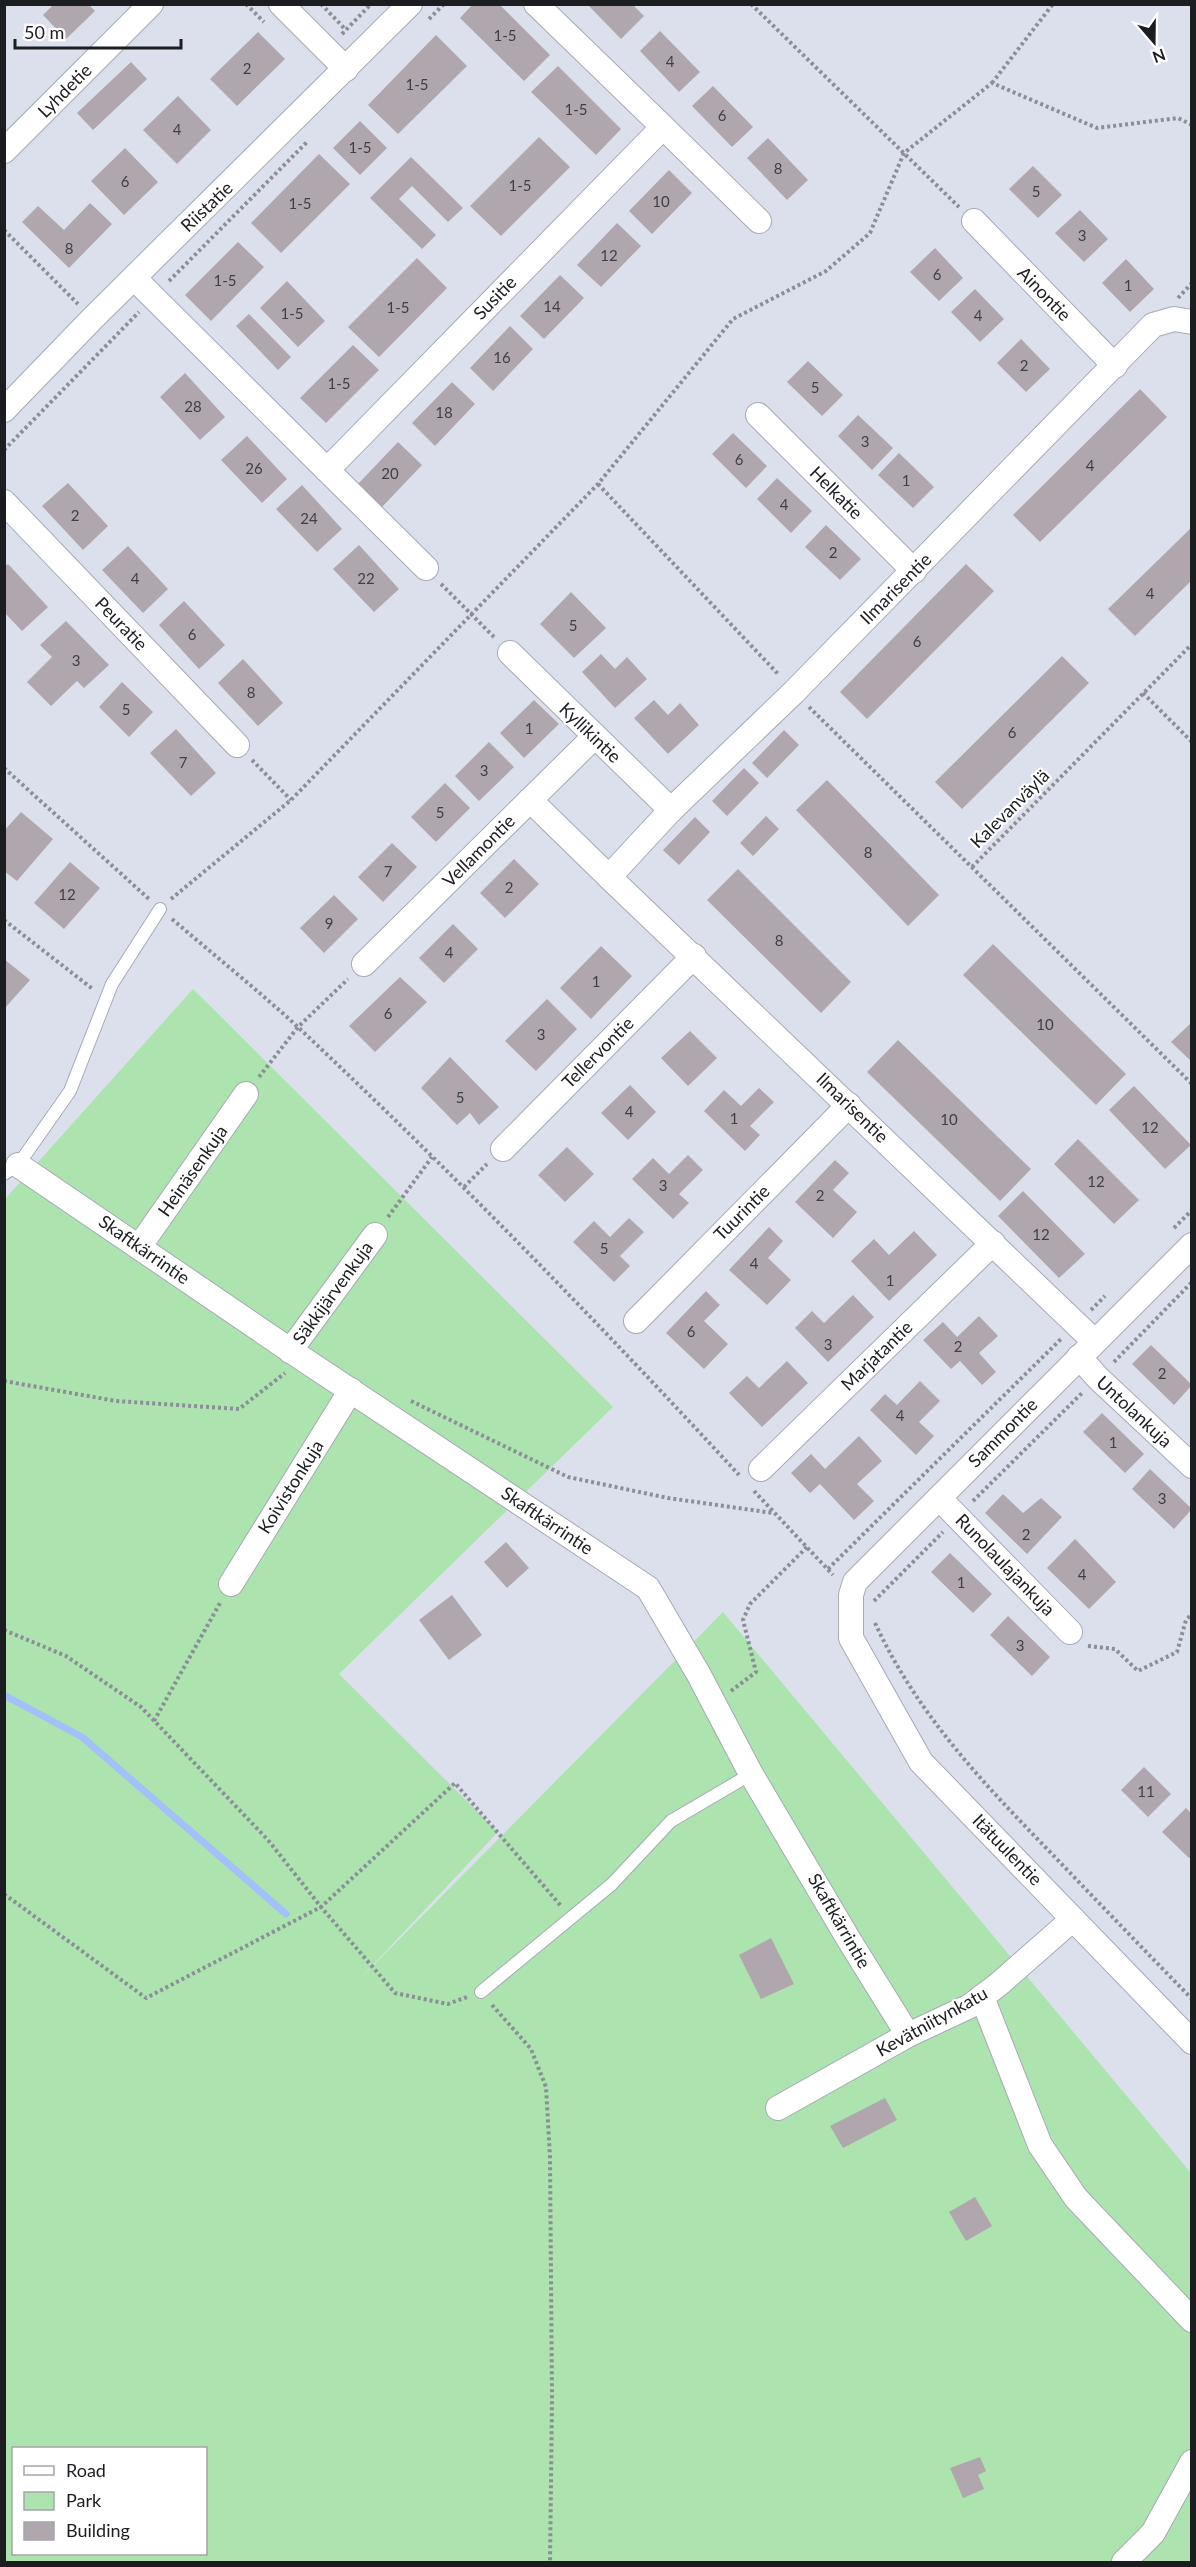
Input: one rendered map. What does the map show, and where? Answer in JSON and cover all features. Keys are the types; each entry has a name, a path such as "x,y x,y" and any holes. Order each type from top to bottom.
{"street":[{"name":"Lyhdetie","path":"4,151 151,4"},
{"path":"281,4 346,69"},
{"path":"536,4 759,221"},
{"name":"Riistatie","path":"4,410 93,318 346,69 419,13"},
{"name":"Susitie","path":"327,470 663,127"},
{"name":"Ainontie","path":"974,221 1115,366"},
{"path":"134,278 426,568"},
{"name":"Ilmarisentie","path":"609,878 671,810 794,692 1153,325 1174,319 1191,321"},
{"name":"Helkatie","path":"758,415 914,571"},
{"name":"Peuratie","path":"4,502 237,745"},
{"name":"Kyllikintie","path":"510,653 594,738 671,810"},
{"name":"Vellamontie","path":"364,964 594,738"},
{"name":"Ilmarisentie","path":"530,800 1077,1324 1086,1349"},
{"name":"Tellervontie","path":"503,1149 694,956"},
{"name":"Heinäsenkuja","path":"139,1247 246,1094"},
{"name":"Tuurintie","path":"636,1321 849,1105"},
{"name":"Skaftkärrintie","path":"11,1170 139,1247 296,1355 648,1588 714,1703 751,1774 908,2035"},
{"name":"Säkkijärvenkuja","path":"296,1355 375,1235"},
{"name":"Marjatantie","path":"750,1477 993,1243"},
{"name":"Sammontie","path":"851,1595 855,1582 1191,1245"},
{"name":"Untolankuja","path":"1086,1349 1098,1378 1191,1466"},
{"name":"Koivistonkuja","path":"231,1584 351,1390"},
{"name":"Runolaulajankuja","path":"939,1498 1070,1632"},
{"name":"Itätuulentie","path":"851,1595 851,1638 921,1762 1191,2042"},
{"name":"Kevätniitynkatu","path":"778,2108 908,2035 970,2006 1073,1919"},
{"path":"982,1997 1040,2145 1076,2198 1191,2320"},
{"path":"1124,2562 1153,2533 1191,2462"}],"lane":[{"path":"11,1170 70,1090 112,984 160,909"},
{"path":"481,1992 612,1884 671,1821 751,1774"}],"path":[{"path":"321,4 346,30"},
{"path":"419,13 444,4"},
{"path":"751,4 974,221"},
{"path":"160,909 291,800 598,484 733,319 826,271 870,233 904,153 992,83 1053,4"},
{"path":"992,83 1097,128 1178,118 1191,125"},
{"path":"4,450 313,136"},
{"path":"4,230 93,318"},
{"name":"Kalevanväylä","path":"598,484 794,692 972,867 1191,644"},
{"path":"426,568 510,653"},
{"path":"1143,693 1191,742"},
{"path":"237,745 291,800"},
{"path":"4,768 160,909 298,1027 464,1187 750,1477 774,1513 874,1620 884,1642 935,1725 999,1799 1191,1999"},
{"path":"972,867 1191,1084"},
{"path":"4,920 106,999"},
{"path":"246,1094 298,1027 364,964"},
{"path":"464,1187 503,1149"},
{"path":"375,1235 432,1156"},
{"path":"1167,1235 1191,1210"},
{"path":"873,1611 873,1602 1191,1282"},
{"path":"828,1569 1110,1291"},
{"path":"4,1381 116,1401 239,1409 296,1355"},
{"path":"410,1400 568,1477 668,1498 774,1513"},
{"path":"714,1703 756,1672 743,1620 750,1604 807,1547"},
{"path":"154,1721 231,1584"},
{"path":"1070,1632 1080,1646 1115,1649 1138,1671 1177,1652 1186,1620 1191,1614"},
{"path":"4,1630 66,1656 141,1707 268,1840 394,1993 448,2004 481,1992 531,2049 546,2087 550,2180 552,2399 550,2562"},
{"path":"4,1894 146,1998 321,1907 456,1783 571,1918"}],"green space":[{"path":"193,989 613,1407 339,1674 498,1832 354,1985 723,1612 1191,2173 1191,2562 5,2562 5,1199"}],"building":[{"path":"54,4 88,4 95,11 66,39 43,15"},
{"path":"473,4 499,4 550,55 524,81 460,18"},
{"path":"587,4 632,4 644,16 621,39"},
{"path":"660,31 700,72 679,92 640,51"},
{"path":"258,32 285,59 237,106 210,79"},
{"path":"436,35 467,66 398,134 368,105"},
{"path":"131,62 147,79 93,130 77,113"},
{"path":"558,66 621,129 596,155 531,92"},
{"path":"713,86 753,127 732,147 692,106"},
{"path":"178,96 211,130 177,164 143,130"},
{"path":"360,121 387,148 360,175 333,148"},
{"path":"539,137 570,167 501,236 470,206"},
{"path":"768,138 808,180 787,200 747,158"},
{"path":"125,148 158,182 124,215 91,181"},
{"path":"319,154 350,184 281,253 251,223"},
{"path":"411,157 463,208 448,222 412,186 399,199 436,235 422,249 370,198"},
{"path":"1033,166 1062,195 1038,218 1009,189"},
{"path":"669,170 692,193 652,234 629,211"},
{"path":"90,203 112,224 69,268 22,222 38,206 64,230"},
{"path":"1080,210 1108,239 1084,262 1055,233"},
{"path":"617,223 641,246 601,287 577,265"},
{"path":"238,242 264,267 211,321 185,295"},
{"path":"935,248 963,278 939,301 910,272"},
{"path":"417,258 447,288 379,357 348,327"},
{"path":"1126,259 1154,289 1130,312 1102,283"},
{"path":"560,275 584,298 544,339 520,316"},
{"path":"287,281 325,321 298,347 260,308"},
{"path":"975,289 1004,319 980,342 951,312"},
{"path":"249,314 291,357 278,370 236,326"},
{"path":"510,326 533,349 493,391 470,368"},
{"path":"1021,339 1050,369 1026,392 997,363"},
{"path":"353,345 379,370 326,423 300,398"},
{"path":"808,361 843,395 822,416 787,382"},
{"path":"185,373 225,417 200,440 160,397"},
{"path":"452,382 475,404 435,446 412,423"},
{"path":"1140,389 1167,417 1040,542 1013,515"},
{"path":"858,415 893,448 872,470 838,436"},
{"path":"733,433 767,466 746,488 712,454"},
{"path":"247,436 287,479 262,503 221,460"},
{"path":"398,442 422,465 382,507 358,484"},
{"path":"899,453 934,487 913,508 878,475"},
{"path":"777,478 812,511 791,533 757,499"},
{"path":"68,483 108,526 83,550 42,506"},
{"path":"302,485 342,529 317,552 276,509"},
{"path":"826,525 861,559 840,580 805,547"},
{"path":"1192,527 1192,580 1135,636 1108,609"},
{"path":"359,545 399,589 374,612 333,569"},
{"path":"128,546 168,589 143,613 102,570"},
{"path":"8,564 48,607 22,631 4,612 4,567"},
{"path":"966,564 994,591 867,719 840,692"},
{"path":"571,592 606,628 574,658 540,624"},
{"path":"184,601 225,645 199,669 159,625"},
{"path":"66,621 109,665 84,688 77,681 51,706 27,682 52,657 40,645"},
{"path":"601,654 615,669 627,657 647,679 615,708 582,672"},
{"path":"1062,656 1089,683 962,809 935,782"},
{"path":"243,659 283,703 258,726 218,683"},
{"path":"122,682 153,712 129,737 99,707"},
{"path":"534,700 559,724 524,758 500,733"},
{"path":"654,700 668,715 680,703 699,725 668,754 634,718"},
{"path":"176,729 216,773 191,796 150,753"},
{"path":"784,730 799,745 767,778 752,763"},
{"path":"489,742 514,767 479,801 455,776"},
{"path":"744,768 759,783 727,816 712,801"},
{"path":"827,780 939,895 908,926 796,810"},
{"path":"445,783 470,808 436,842 411,817"},
{"path":"21,812 53,839 17,881 4,871 4,831"},
{"path":"766,816 779,829 753,856 740,843"},
{"path":"695,817 710,832 679,865 663,850"},
{"path":"392,843 417,867 383,902 358,877"},
{"path":"514,859 539,884 505,918 480,893"},
{"path":"70,862 100,888 64,929 34,903"},
{"path":"738,869 851,982 821,1013 707,900"},
{"path":"334,895 358,919 324,953 300,928"},
{"path":"453,924 478,949 444,983 419,958"},
{"path":"993,944 1126,1074 1096,1105 963,975"},
{"path":"601,946 632,976 591,1019 560,988"},
{"path":"4,959 30,980 4,1009"},
{"path":"400,977 427,1002 375,1052 349,1026"},
{"path":"547,999 577,1029 536,1071 505,1041"},
{"path":"1192,1022 1192,1062 1171,1042"},
{"path":"690,1031 717,1058 688,1086 661,1058"},
{"path":"898,1040 1031,1169 1000,1201 867,1072"},
{"path":"450,1057 499,1107 479,1125 470,1113 457,1125 421,1088"},
{"path":"630,1085 656,1112 628,1140 601,1113"},
{"path":"1134,1086 1191,1145 1165,1169 1109,1110"},
{"path":"759,1088 774,1102 750,1126 760,1135 745,1151 704,1111 724,1090 741,1106"},
{"path":"1078,1139 1139,1200 1114,1224 1054,1164"},
{"path":"567,1147 594,1174 565,1202 538,1175"},
{"path":"688,1155 703,1170 679,1194 689,1203 673,1219 632,1179 653,1158 669,1174"},
{"path":"835,1160 849,1173 833,1190 857,1212 833,1238 795,1202"},
{"path":"1023,1191 1085,1254 1059,1278 998,1216"},
{"path":"629,1218 644,1232 620,1256 630,1266 614,1282 573,1242 594,1221 610,1237"},
{"path":"769,1227 783,1241 768,1258 791,1280 767,1305 729,1270"},
{"path":"914,1231 937,1255 889,1301 851,1261 874,1239 889,1255"},
{"path":"706,1291 720,1305 704,1321 728,1344 704,1369 666,1333"},
{"path":"853,1295 874,1317 828,1362 795,1328 812,1311 824,1323"},
{"path":"979,1316 998,1336 979,1353 996,1372 982,1385 960,1361 951,1369 923,1340 943,1322 957,1337"},
{"path":"1151,1345 1192,1385 1174,1405 1132,1364"},
{"path":"787,1361 808,1383 762,1427 729,1393 747,1376 759,1388"},
{"path":"920,1381 940,1401 919,1422 934,1436 916,1455 870,1410 885,1394 897,1405"},
{"path":"1102,1413 1144,1454 1125,1473 1083,1432"},
{"path":"859,1436 882,1461 857,1484 874,1501 854,1520 820,1484 810,1493 791,1473 811,1454 825,1469"},
{"path":"1150,1469 1192,1509 1174,1529 1132,1489"},
{"path":"1003,1494 1023,1513 1041,1498 1062,1517 1027,1554 985,1513"},
{"path":"1075,1539 1116,1582 1089,1609 1047,1568"},
{"path":"506,1542 529,1568 507,1588 484,1562"},
{"path":"950,1553 992,1594 973,1613 931,1572"},
{"path":"452,1595 482,1635 449,1660 419,1620"},
{"path":"1008,1616 1050,1657 1032,1676 990,1635"},
{"path":"1144,1767 1171,1794 1148,1817 1121,1790"},
{"path":"1186,1808 1192,1814 1192,1856 1189,1858 1162,1832"},
{"path":"771,1938 794,1984 761,1999 739,1955"},
{"path":"885,2098 897,2120 843,2148 830,2126"},
{"path":"975,2197 992,2226 966,2241 949,2212"},
{"path":"980,2457 986,2471 978,2475 984,2489 963,2498 950,2468"}],"waterway":[{"path":"4,1695 82,1737 286,1914"}]}
